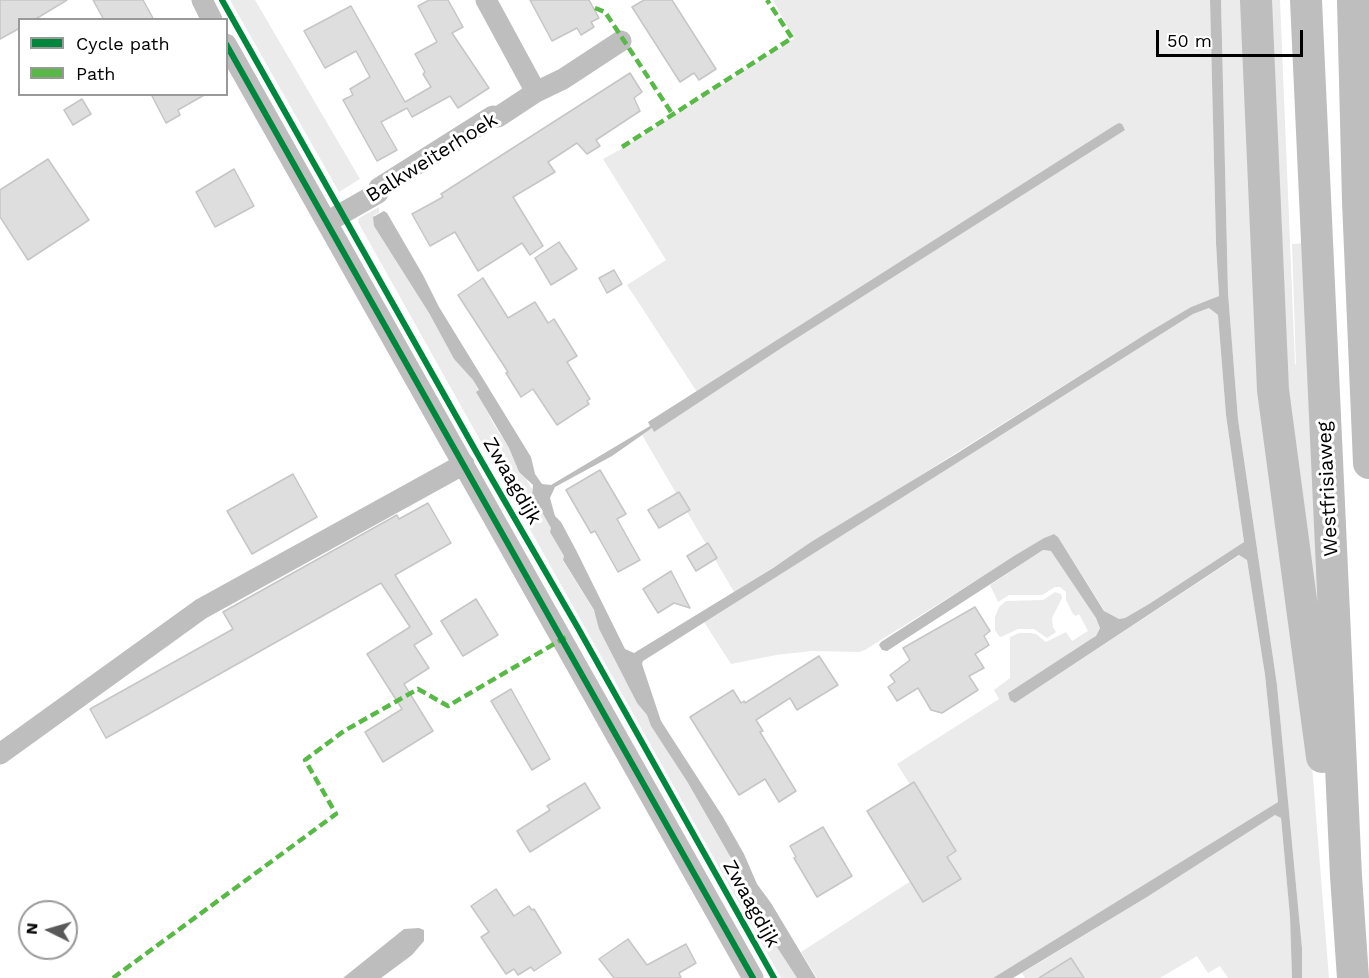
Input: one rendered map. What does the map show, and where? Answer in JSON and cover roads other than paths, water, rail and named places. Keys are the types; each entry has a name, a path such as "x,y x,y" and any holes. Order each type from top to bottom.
{"highway":[{"path":"1256,0 1273,390 1309,650 1320,751 1346,876"},
{"name":"Westfrisiaweg","path":"1306,0 1346,876 1353,978"},
{"path":"1353,0 1358,201 1369,463"}],"street":[{"path":"201,0 212,18"},
{"path":"486,0 536,92"},
{"name":"Balkweiterhoek","path":"327,222 378,193 379,188 493,116 498,117 536,92 563,79 621,41"},
{"name":"Zwaagdijk","path":"228,48 753,978"},
{"path":"0,754 201,609 464,464"}]}
